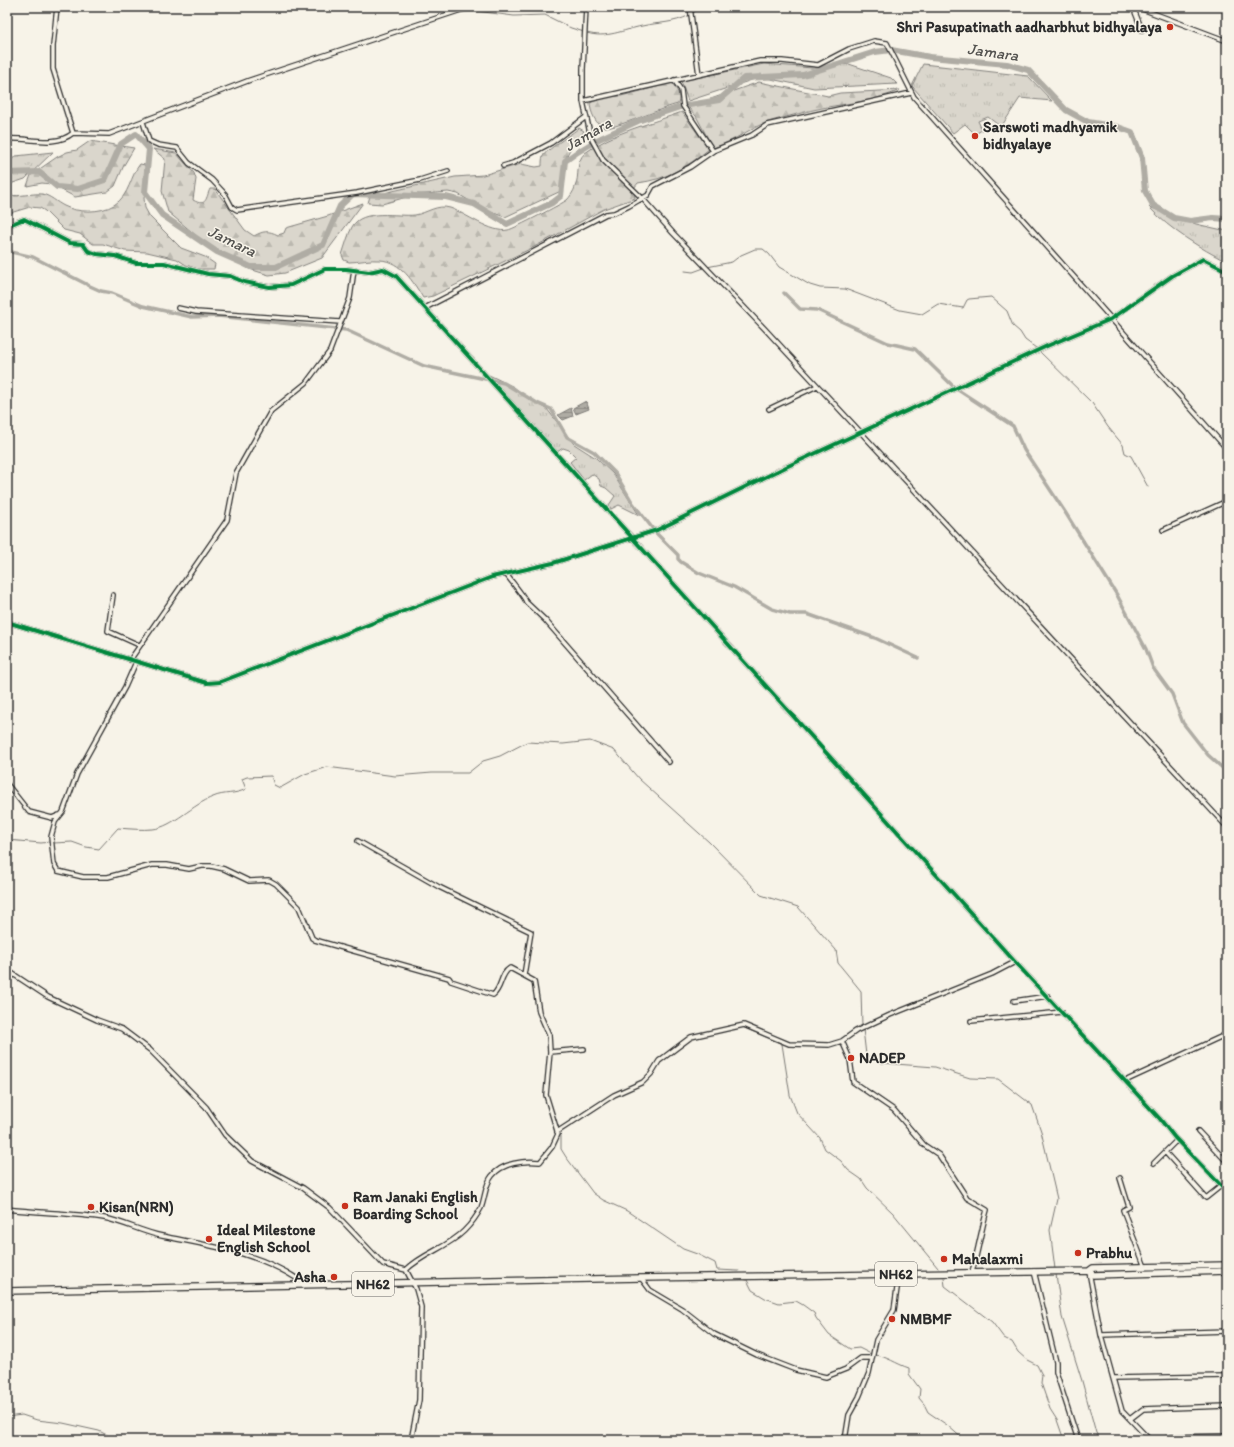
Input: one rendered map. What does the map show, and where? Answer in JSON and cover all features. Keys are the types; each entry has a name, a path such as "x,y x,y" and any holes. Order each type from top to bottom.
{"main road":[{"name":"NH62","path":"7,1291 413,1284 641,1278 1089,1271 1093,1268 1227,1266"},
{"name":"NH62","path":"1089,1271 1093,1275 1227,1271"}],"street":[{"path":"57,7 53,68 73,133"},
{"path":"7,138 47,141 66,138 73,133 108,134 143,122 250,80 470,7"},
{"path":"586,7 583,101 591,138 603,160 642,198 1227,827"},
{"path":"690,7 699,75"},
{"path":"1133,7 1142,30"},
{"path":"1137,7 1227,41"},
{"path":"583,101 760,61 782,61 818,65 849,49 874,41 887,43 911,94 1227,449"},
{"path":"674,80 681,90 684,106 713,151"},
{"path":"425,308 606,214 614,213 648,195 653,186 690,168 713,151 752,135 767,125 911,94"},
{"path":"503,166 513,163 551,143 586,117"},
{"path":"143,122 149,141 158,146 177,148 189,163 208,175 225,194 232,207 237,210 357,193 420,180 448,171"},
{"path":"7,226 24,219 70,243 83,244 88,251 97,254 115,256 136,263 164,263 208,274 230,276 244,282 269,287 291,285 325,269 369,272 383,269 396,276 1015,962 1048,996 1165,1126 1227,1192"},
{"path":"7,622 207,683 220,682 492,577 553,563 657,530 788,466 969,382 1111,319 1172,276 1203,259 1227,271"},
{"path":"130,660 139,645 172,602 227,520 236,472 271,412 306,383 330,351 351,292 354,270"},
{"path":"178,308 196,312 340,322"},
{"path":"769,409 817,386"},
{"path":"1163,530 1227,501"},
{"path":"506,574 516,589 525,598 526,602 545,620 669,762"},
{"path":"113,595 108,631 139,645"},
{"path":"136,662 125,687 77,774 63,812 55,822 51,837 54,864 58,871 83,877 108,877 152,865 167,865 189,869 202,866 211,866 224,869 249,881 268,880 276,884 299,906 312,938 315,940 449,978 451,981 493,995 497,992 505,971 510,968 534,981 539,1012 549,1035 550,1052 546,1095 558,1132 556,1141 540,1162 529,1160 500,1169 491,1177 480,1209 465,1230 447,1245 416,1260 406,1270"},
{"path":"7,784 30,812 52,818 63,812"},
{"path":"358,841 439,887 531,932 524,975"},
{"path":"558,1132 614,1095 643,1082 651,1074 659,1061 691,1037 744,1025 789,1044 811,1046 829,1045 842,1041 856,1031 890,1015 992,974 1015,962"},
{"path":"7,970 48,997 97,1020 122,1029 150,1050 206,1107 225,1135 252,1161 303,1188 330,1208 383,1264 406,1270 416,1289 421,1307 420,1400 410,1440"},
{"path":"1014,1001 1048,996"},
{"path":"971,1021 1062,1012"},
{"path":"1125,1081 1227,1034"},
{"path":"842,1041 850,1059 853,1082 894,1110 924,1145 939,1155 967,1198 986,1210 980,1236 981,1243 972,1272"},
{"path":"550,1052 584,1049"},
{"path":"1198,1131 1227,1162"},
{"path":"1154,1163 1178,1140"},
{"path":"1165,1152 1206,1198 1221,1186"},
{"path":"1120,1178 1129,1207 1123,1210 1145,1267"},
{"path":"7,1209 106,1218 162,1236 210,1245 252,1256 286,1271 305,1285"},
{"path":"1034,1271 1056,1362 1056,1372 1078,1440"},
{"path":"1089,1271 1102,1335 1122,1410 1150,1440"},
{"path":"846,1440 849,1415 859,1397 869,1373 876,1340 894,1310 898,1274"},
{"path":"641,1278 650,1290 682,1309 714,1334 757,1355 796,1370 826,1377 846,1369 861,1358 872,1356"},
{"path":"1102,1335 1227,1331"},
{"path":"1114,1378 1227,1376"},
{"path":"1130,1419 1143,1409 1227,1406"},
{"path":"1162,1440 1170,1437 1227,1436"}],"green space":[{"path":"764,64 812,68 849,64 891,78 897,84 814,88 761,77 688,101 681,81"},
{"path":"923,64 1028,76 1052,101 1020,98 1001,127 988,117 978,121 982,130 975,134 965,124 953,133 912,86"},
{"path":"759,82 828,96 840,93 900,90 872,99 816,109 767,122 751,129 729,142 713,148 696,116 688,107"},
{"path":"672,83 679,95 678,104 618,125 605,128 596,121 592,114 590,103 604,97 621,96"},
{"path":"682,112 709,149 701,156 676,172 658,179 638,183 634,188 635,198 604,209 536,246 433,296 423,298 406,274 388,261 376,260 349,262 344,260 342,255 352,227 357,221 372,215 415,215 436,208 445,207 494,229 512,229 567,200 574,189 582,157 595,146 619,134"},
{"path":"579,128 584,131 574,143 565,160 562,172 561,191 505,217 485,210 458,194 448,192 414,195 382,204 368,203 370,196 455,177 483,175 521,164 536,167 542,166 543,157 545,154"},
{"path":"90,141 134,148 124,165 115,186 107,192 75,197 50,184 42,183 27,186 31,175 57,157 67,152 77,150"},
{"path":"153,149 176,153 194,173 196,179 193,200 201,203 203,202 207,198 210,189 215,189 245,230 254,236 266,232 271,232 278,235 284,233 286,228 328,216 363,203 322,258 285,273 269,275 249,269 210,247 168,212 162,191 165,159"},
{"path":"53,152 25,179 7,185 7,163 16,156"},
{"path":"140,164 145,165 147,182 144,198 145,208 150,217 181,248 205,257 215,264 214,269 198,269 186,265 177,259 147,252 125,251 103,244 93,244 80,234 64,230 40,208 30,207 7,214 7,197 9,195 18,196 42,194 69,208 82,211 96,211 109,208 119,201 127,191"},
{"path":"1149,207 1196,224 1227,231 1227,262 1186,238 1166,223"},
{"path":"489,375 514,387 525,396 547,409 574,444 596,458 613,474 639,515 619,505 611,509 609,505 615,496 606,488 601,486 599,479 592,474 584,480 570,462 576,457 569,450 563,448 557,452"}],"shaded area":[{"path":"586,401 589,409 576,414 573,408"},
{"path":"571,408 573,416 563,420 558,415"}],"waterway":[{"path":"432,7 455,10"},
{"path":"462,12 476,11 514,16 545,15 571,28 584,32"},
{"path":"587,33 594,35 614,33 672,21 690,15"},
{"name":"Jamara","path":"7,173 39,172 57,187 78,189 105,180 121,144 136,134 149,149 145,192 162,215 217,252 251,267 276,267 323,245 340,206 353,194 446,197 474,204 507,224 552,203 561,196 565,161 599,139 638,121 683,106 719,100 744,78 803,75 875,52 891,50 930,57 1007,64 1028,70 1066,110 1088,122 1118,127 1132,132 1142,158 1145,191 1153,205 1174,218 1190,221 1213,218 1227,219"},
{"path":"707,267 732,262 741,255 755,249 763,249 779,267 810,285 820,288 845,289 900,310 922,314 938,304 963,308 969,299 991,297 1007,311 1013,326 1020,332 1025,340 1036,348"},
{"path":"7,251 33,257 101,291 112,293 143,306 192,317 218,316 346,330 424,366 504,383 537,403 551,409 567,437 594,452 615,473 632,502 653,529"},
{"path":"685,271 693,272 704,268"},
{"path":"784,293 800,309 817,310 888,343 915,349 955,388 1013,426 1024,450 1117,595 1146,649 1153,668 1172,694 1183,723 1208,755 1227,772"},
{"path":"1039,351 1092,403 1108,427 1123,445 1125,453 1131,456 1148,487"},
{"path":"656,533 678,555 678,559 681,562 699,573 734,587 772,609 790,614 807,614 875,638 918,658"},
{"path":"54,843 72,842 86,847 99,849 118,828 153,829 168,824 206,800 217,795 238,792 246,789 242,779 247,777 271,776 274,785 280,788 305,774 327,767 395,776 432,773 468,773 483,761 500,756 527,742 563,744 590,741 614,750 639,779 709,842 761,895 798,907 836,950 838,963 861,991 862,1026"},
{"path":"7,840 41,843 50,842"},
{"path":"742,1027 782,1044 790,1095 797,1113 820,1138 825,1149 841,1161 848,1170 861,1179 867,1188 893,1213 938,1268"},
{"path":"863,1029 866,1055 882,1063 935,1067 970,1078 998,1079 1032,1105 1041,1131 1057,1199 1050,1230 1055,1269"},
{"path":"561,1136 561,1149 593,1193 603,1200 627,1211 683,1249 715,1263 717,1270 739,1271"},
{"path":"1056,1274 1062,1317 1096,1433 1101,1440"},
{"path":"944,1278 945,1286 992,1322 1004,1338 1012,1342 1018,1352 1027,1360 1037,1365 1042,1375 1041,1383 1050,1409 1057,1420 1064,1440"},
{"path":"740,1279 747,1280 752,1290 765,1298 779,1303 796,1301 803,1305 814,1313 829,1335 850,1349 859,1348 871,1354"},
{"path":"874,1355 883,1357 909,1368 909,1374 920,1389 919,1398 928,1412 947,1425 964,1440"},
{"path":"7,1417 22,1415 37,1420 63,1423 99,1431 117,1440"}],"cycle path":[{"path":"7,226 24,219 70,243 83,244 88,251 97,254 115,256 136,263 164,263 208,274 230,276 244,282 269,287 291,285 325,269 346,269 369,272 383,269 396,276 1015,962 1160,1119 1175,1138 1227,1192"},
{"path":"7,622 207,683 220,682 492,577 553,563 657,530 788,466 1047,346 1111,319 1172,276 1203,259 1227,271"}],"place":[{"name":"Shri Pasupatinath aadharbhut bidhyalaya","path":"1170,27"},
{"name":"Sarswoti madhyamik bidhyalaye","path":"975,136"},
{"name":"NADEP","path":"851,1058"},
{"name":"Ram Janaki English Boarding School","path":"345,1206"},
{"name":"Kisan(NRN)","path":"91,1207"},
{"name":"Ideal Milestone English School","path":"209,1239"},
{"name":"Prabhu","path":"1078,1253"},
{"name":"Mahalaxmi","path":"944,1259"},
{"name":"Asha","path":"334,1277"},
{"name":"NMBMF","path":"892,1319"}]}
